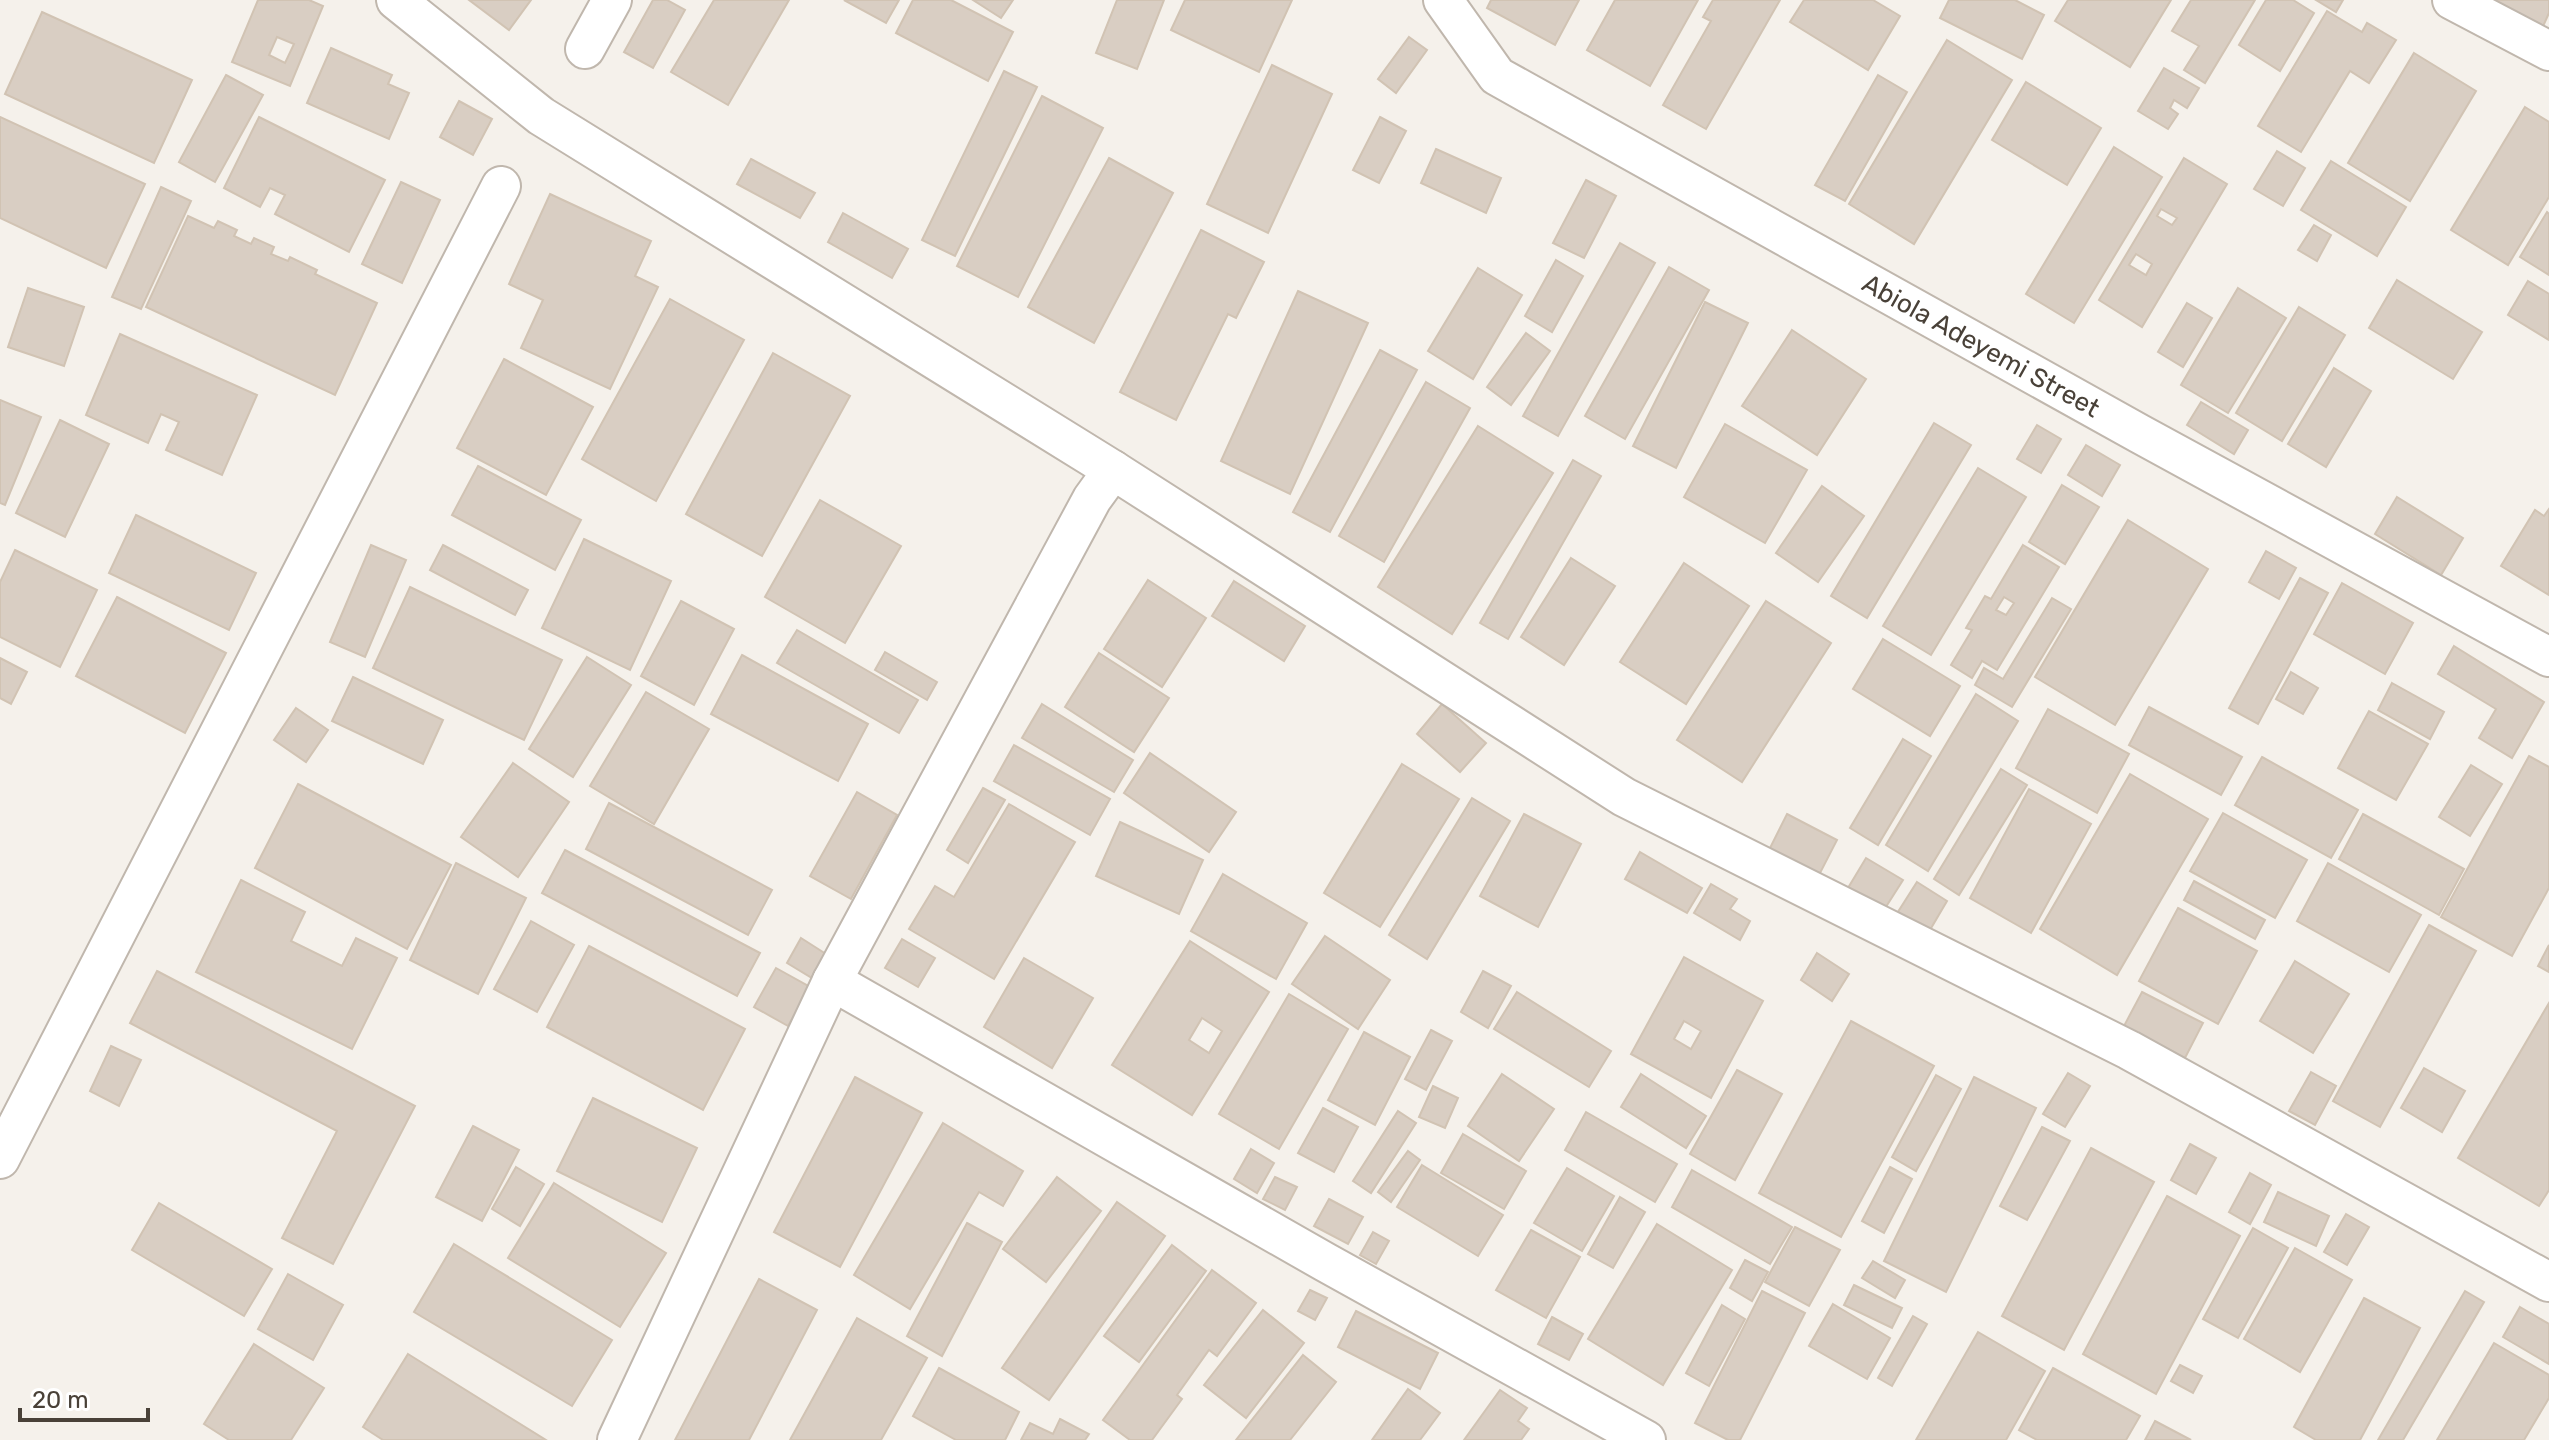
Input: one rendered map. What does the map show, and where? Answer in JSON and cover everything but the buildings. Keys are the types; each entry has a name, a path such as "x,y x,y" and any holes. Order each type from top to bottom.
{"street":[{"path":"396,0 541,116 1113,470 1624,797 2129,1050 2549,1282"},
{"path":"585,49 612,0"},
{"name":"Abiola Adeyemi Street","path":"1443,0 1497,76 2140,434 2549,657"},
{"path":"2452,0 2549,51"},
{"path":"0,1159 501,186"},
{"path":"617,1440 832,981 1092,499 1113,470"},
{"path":"832,981 1325,1262 1646,1440"}]}
